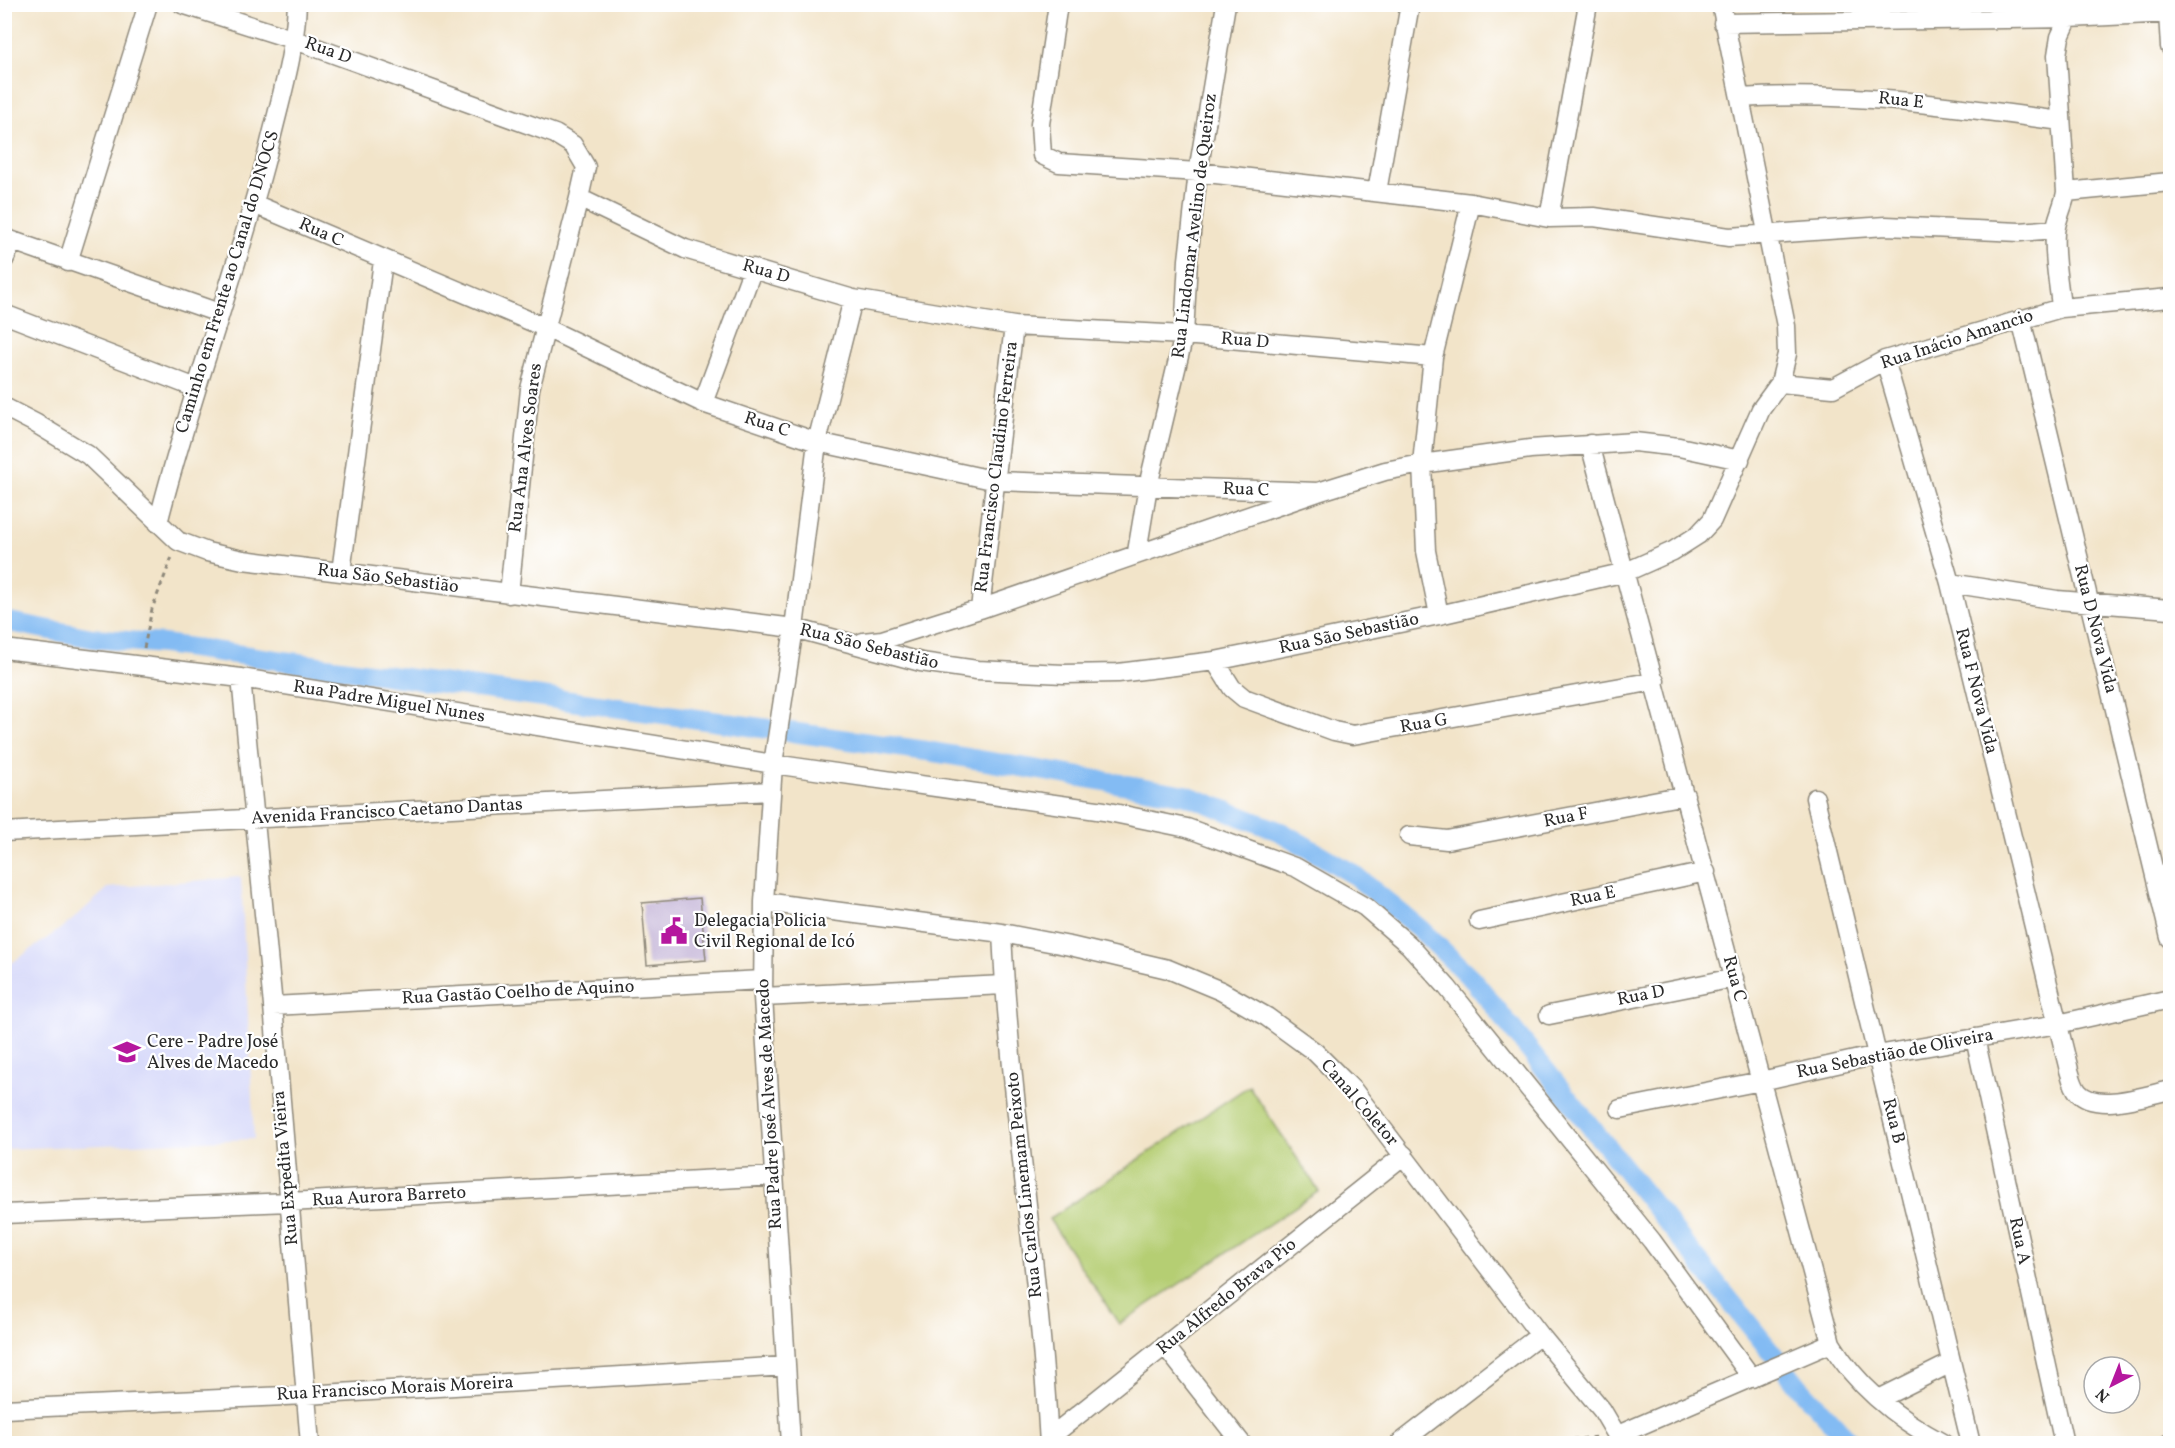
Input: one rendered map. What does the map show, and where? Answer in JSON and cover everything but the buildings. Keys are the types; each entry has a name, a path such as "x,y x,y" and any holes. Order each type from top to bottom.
{"street":[{"path":"68,262 148,4"},
{"name":"Rua D","path":"182,4 295,40 555,134 573,145 586,167 579,198 685,249 853,299 1014,326 1184,335 1433,357"},
{"name":"Caminho em Frente ao Canal do DNOCS","path":"158,523 196,388 254,204 295,40 297,4"},
{"path":"1058,4 1040,124 1042,155 1059,163 1198,172 1471,203 1549,218 1594,217 1729,237 1917,225 2020,232 2055,229"},
{"name":"Rua Lindomar Avelino de Queiroz","path":"1137,552 1148,486 1184,335 1188,260 1198,172 1226,4"},
{"path":"1377,192 1410,4"},
{"path":"1549,218 1588,4"},
{"path":"1721,4 1786,326 1787,354 1780,383"},
{"path":"1723,23 2072,11 2169,13 2170,47"},
{"path":"2061,308 2055,263 2055,229 2064,207 2066,192 2057,55 2061,36 2072,11"},
{"name":"Rua E","path":"1740,98 1801,94 1888,98 2060,121"},
{"path":"2066,192 2170,183"},
{"name":"Rua Ana Alves Soares","path":"509,594 530,389 544,327 579,198"},
{"path":"1439,615 1426,551 1422,464 1433,357 1471,203"},
{"name":"Rua C","path":"254,204 383,261 544,327 703,403 818,442 998,481 1318,492"},
{"path":"4,260 9,239 68,262 219,313"},
{"path":"341,572 383,261"},
{"path":"703,403 753,268"},
{"name":"Rua Inácio Amancio","path":"1780,383 1833,388 1885,360 2061,308 2170,298"},
{"name":"Rua Padre José Alves de Macedo","path":"791,1443 763,989 764,902 770,791 818,442 853,299"},
{"path":"4,314 196,388"},
{"name":"Rua D Nova Vida","path":"2021,319 2088,602 2164,880 2170,938"},
{"name":"Rua Francisco Claudino Ferreira","path":"980,609 998,481 1014,326"},
{"name":"Rua F Nova Vida","path":"1885,360 1950,583 2068,1070 2077,1091 2085,1099 2098,1102 2122,1101 2170,1090"},
{"name":"Rua São Sebastião","path":"4,407 88,455 178,541 207,552 243,560 794,628 921,662 977,670 1118,673 1215,661 1439,615 1626,572 1673,551 1698,535 1712,520 1761,409 1780,383"},
{"path":"852,643 882,640 980,609 1137,552 1385,471 1530,448 1634,442 1679,447 1740,460"},
{"name":"Rua C","path":"1590,444 1831,1343 1855,1380 1923,1432 1944,1443"},
{"path":"1950,583 2021,595 2133,608 2170,609"},
{"name":"Rua Padre Miguel Nunes","path":"4,649 241,678 774,756 1104,811 1187,828 1297,868 1365,907 1409,945 1494,1043 1759,1375"},
{"name":"Rua G","path":"1215,661 1232,688 1244,698 1334,731 1353,735 1655,681"},
{"name":"Rua Expedita Vieira","path":"241,678 273,1006 310,1443"},
{"name":"Avenida Francisco Caetano Dantas","path":"4,832 770,791"},
{"name":"Rua F","path":"1409,836 1447,840 1685,795"},
{"name":"Rua B","path":"1815,798 1971,1443"},
{"name":"Rua E","path":"1479,921 1706,873"},
{"name":"Canal Coletor","path":"764,902 1002,933 1168,969 1221,991 1267,1017 1316,1052 1354,1091 1540,1335 1602,1410 1620,1439"},
{"name":"Rua Carlos Linemam Peixoto","path":"1002,933 1004,986 1030,1216 1049,1441"},
{"name":"Rua D","path":"1549,1015 1734,978"},
{"name":"Rua Gastão Coelho de Aquino","path":"273,1006 763,989 1004,986"},
{"name":"Rua Sebastião de Oliveira","path":"1620,1109 1877,1055 2058,1024 2170,999"},
{"name":"Rua A","path":"1975,1038 2064,1443"},
{"name":"Rua Alfredo Brava Pio","path":"1049,1441 1404,1155"},
{"name":"Rua Aurora Barreto","path":"4,1214 289,1202 774,1176"},
{"path":"1399,1443 1540,1335"},
{"path":"1620,1439 1831,1343"},
{"path":"1166,1347 1242,1443"},
{"path":"1879,1399 1951,1363"},
{"name":"Rua Francisco Morais Moreira","path":"4,1409 306,1395 786,1366"}],"path":[{"path":"143,655 152,609 178,541"},
{"path":"1528,1443 1620,1439"}],"shaded area":[{"name":"Cere - Padre José Alves de Macedo","path":"241,877 254,1139 5,1149 5,965 9,965 70,922 108,888"}],"green space":[{"path":"1249,1086 1319,1191 1119,1324 1049,1219"}],"waterway":[{"path":"4,621 92,638 163,644 927,751 1186,795 1281,832 1353,874 1420,929 1474,981 1800,1388 1852,1444"}],"place":[{"name":"Delegacia Policia Civil Regional de Icó","path":"674,931"},
{"name":"Cere - Padre José Alves de Macedo","path":"127,1052"}]}
